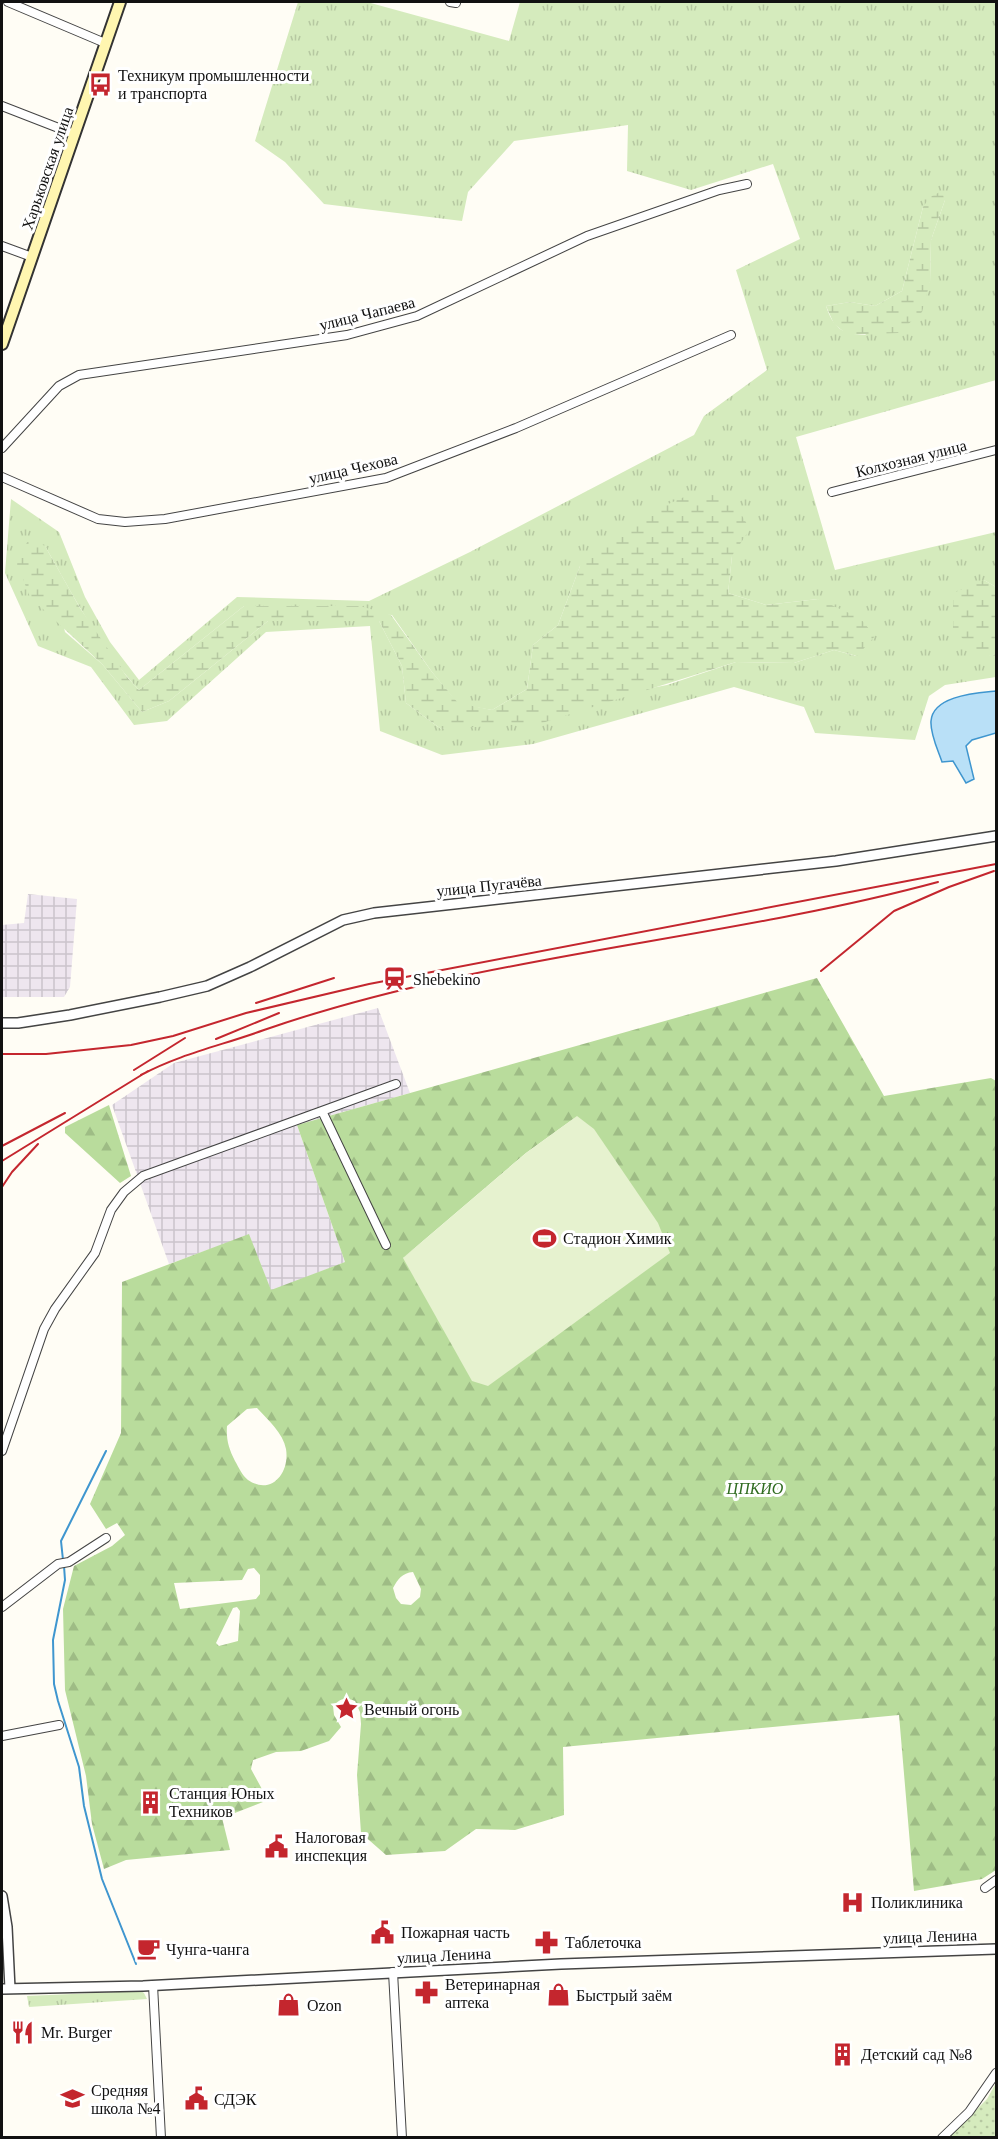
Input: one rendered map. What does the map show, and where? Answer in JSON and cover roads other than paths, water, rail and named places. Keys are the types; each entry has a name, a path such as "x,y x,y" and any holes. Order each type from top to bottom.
{"main road":[{"name":"Харьковская улица","path":"2,344 120,2"}],"street":[{"path":"8,2 105,43"},
{"path":"2,106 74,134"},
{"name":"улица Чапаева","path":"2,448 59,386 79,375 346,335 417,316 587,236 719,190 747,184"},
{"path":"2,246 32,257"},
{"name":"улица Чехова","path":"2,477 98,519 125,522 165,519 387,478 516,428 731,335"},
{"name":"Колхозная улица","path":"832,492 996,450"},
{"name":"улица Пугачёва","path":"2,1023 18,1023 70,1015 207,986 343,920 374,913 836,861 996,837"},
{"path":"2,1451 44,1329 95,1253 111,1210 124,1192 143,1176 396,1084"},
{"path":"322,1111 386,1245"},
{"path":"2,1607 58,1564 69,1562 106,1538"},
{"path":"2,1736 59,1725"},
{"path":"985,1888 996,1880"},
{"path":"2,1896 7,1927 6,1989"},
{"name":"улица Ленина","path":"6,1989 153,1985 393,1972 996,1949"},
{"path":"393,1972 402,2138"},
{"path":"153,1985 161,2138"},
{"path":"942,2138 969,2112 996,2073"}],"water":[{"path":"996,691 996,733 972,740 966,746 974,779 966,783 953,761 942,762 931,721 939,706 948,701 957,697"}],"waterway":[{"path":"63,1560 61,1541 106,1451"},
{"path":"64,1566 65,1580 53,1640 54,1684 79,1767 84,1806 102,1879 136,1964"}],"railway":[{"path":"2,1054 46,1054 131,1045 173,1036 246,1013 369,984 996,864"},
{"path":"821,971 894,911 949,887 994,871"},
{"path":"141,1075 186,1055 264,1030 346,1004 430,983 770,920 938,882"},
{"path":"256,1003 334,978"},
{"path":"216,1039 279,1013"},
{"path":"134,1070 185,1038"},
{"path":"2,1161 148,1071"},
{"path":"2,1146 65,1113"},
{"path":"2,1187 12,1172 38,1144"}],"place":[{"name":"Техникум промышленности и транспорта","path":"100,84"},
{"name":"Shebekino","path":"395,979"},
{"name":"Стадион Химик","path":"545,1238"},
{"name":"Вечный огонь","path":"346,1709"},
{"name":"Станция Юных Техников","path":"151,1802"},
{"name":"Налоговая инспекция","path":"277,1846"},
{"name":"Поликлиника","path":"853,1902"},
{"name":"Пожарная часть","path":"383,1932"},
{"name":"Таблеточка","path":"547,1942"},
{"name":"Чунга-чанга","path":"148,1949"},
{"name":"Ветеринарная аптека","path":"427,1993"},
{"name":"Быстрый заём","path":"558,1995"},
{"name":"Ozon","path":"289,2005"},
{"name":"Mr. Burger","path":"23,2032"},
{"name":"Детский сад №8","path":"843,2054"},
{"name":"Средняя школа №4","path":"73,2099"},
{"name":"СДЭК","path":"196,2099"}],"park label":[{"name":"ЦПКИО","path":"755,1488"}]}
